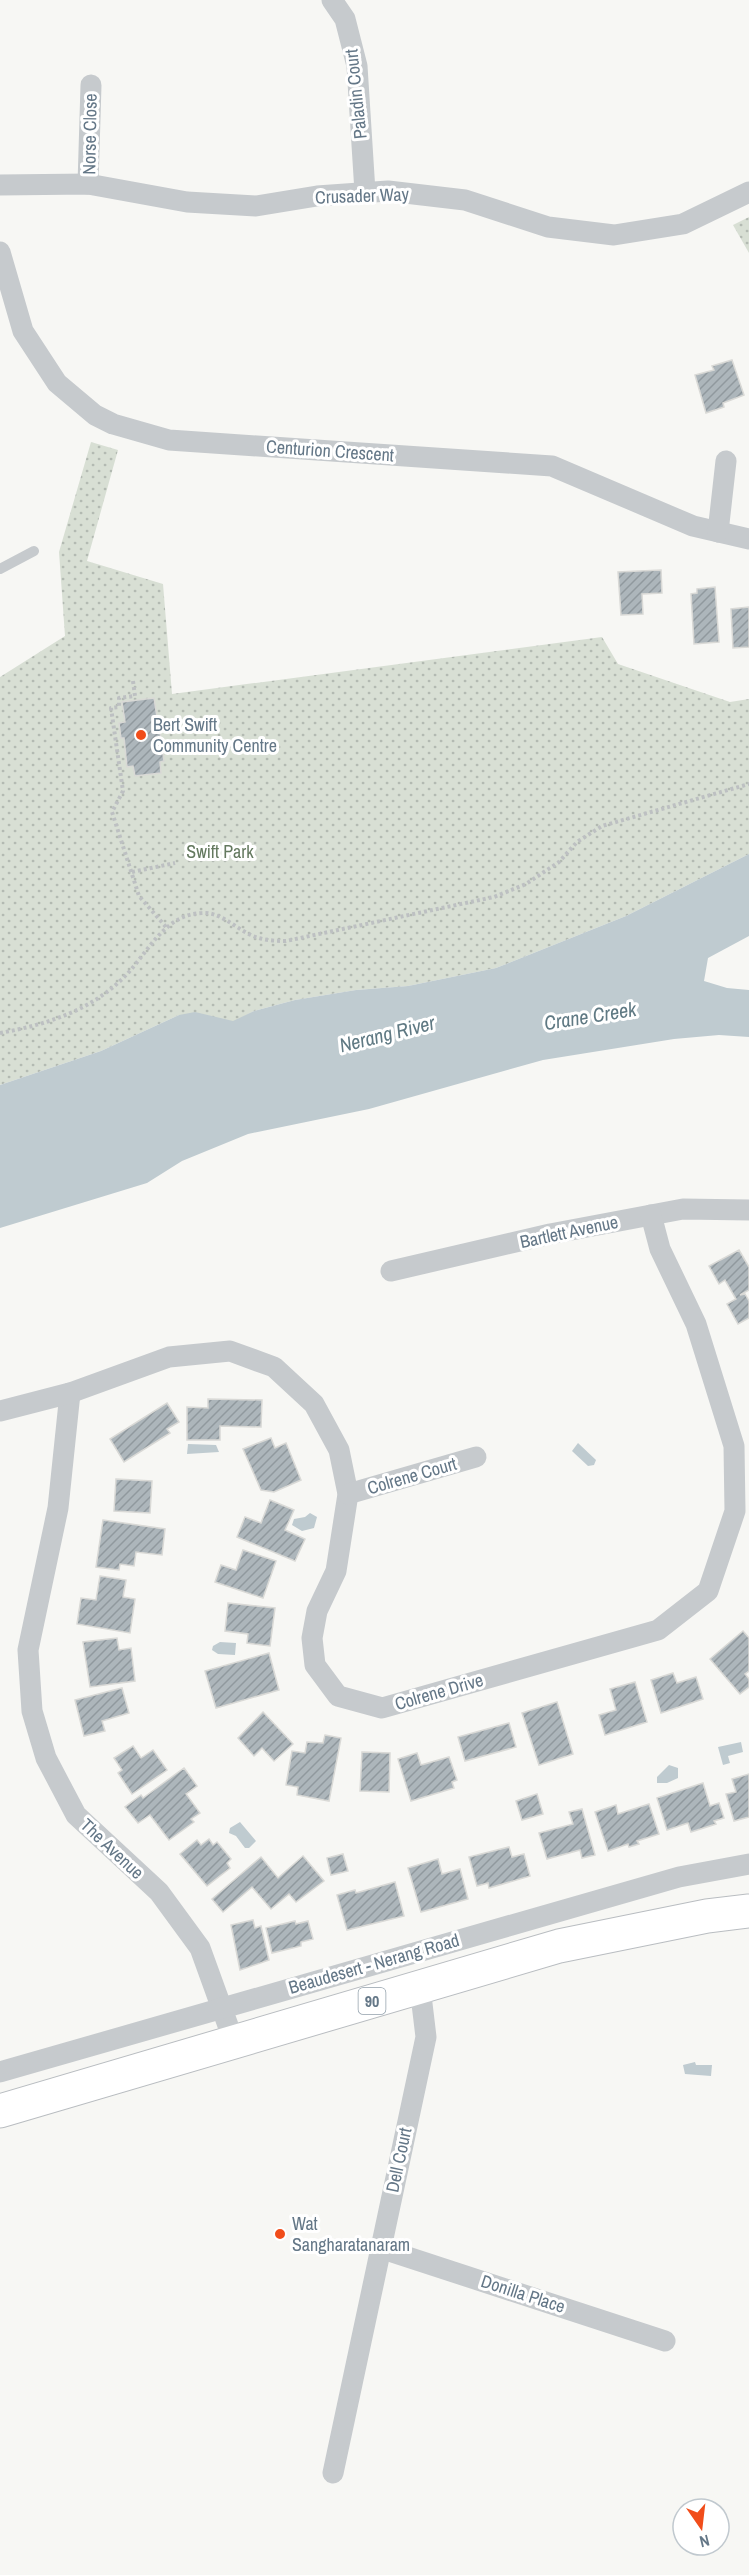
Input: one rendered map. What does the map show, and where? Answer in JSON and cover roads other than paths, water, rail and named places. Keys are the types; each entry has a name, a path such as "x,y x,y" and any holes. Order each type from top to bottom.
{"main road":[{"name":"Beaudesert - Nerang Road","path":"0,2111 559,1946 707,1916 749,1911"}],"street":[{"name":"Paladin Court","path":"332,0 345,19 357,66 365,192"},
{"name":"Norse Close","path":"88,184 91,85"},
{"name":"Crusader Way","path":"0,185 88,184 187,202 256,206 317,196 388,191 465,200 548,227 614,235 682,224 749,192"},
{"name":"Centurion Crescent","path":"0,252 24,331 57,383 94,415 113,424 168,440 552,466 693,526 749,539"},
{"path":"718,532 726,460"},
{"name":"Bartlett Avenue","path":"391,1271 550,1234 683,1209 749,1210"},
{"name":"Colrene Drive","path":"0,1411 70,1393 169,1357 230,1351 274,1366 314,1404 339,1450 348,1494 336,1571 317,1611 312,1638 315,1665 338,1696 382,1708 658,1630 708,1591 735,1511 734,1446 696,1324 660,1249 651,1215"},
{"name":"The Avenue","path":"70,1393 58,1508 28,1650 32,1711 46,1758 76,1815 159,1892 200,1948 234,2042"},
{"name":"Colrene Court","path":"348,1494 476,1457"},
{"name":"Beaudesert - Nerang Road","path":"0,2072 667,1880 749,1864"},
{"name":"Dell Court","path":"333,2473 426,2037 420,1987"},
{"name":"Donilla Place","path":"380,2248 665,2341"}],"lane":[{"path":"0,569 34,550"}],"water":[{"path":"749,854 749,936 708,958 704,981 727,988 749,990 749,1037 719,1035 674,1039 543,1060 369,1109 248,1134 182,1161 147,1183 0,1228 0,1085 101,1051 179,1015 195,1012 233,1021 254,1011 295,1000 356,990 408,986 496,968 626,916"},
{"path":"578,1443 596,1460 594,1465 588,1466 572,1451"},
{"path":"188,1444 216,1445 219,1452 187,1454"},
{"path":"310,1513 317,1517 314,1528 302,1531 292,1525 294,1519 305,1517"},
{"path":"220,1642 236,1643 235,1655 218,1654 212,1650 213,1646"},
{"path":"741,1742 743,1752 728,1756 730,1763 723,1765 718,1747"},
{"path":"669,1765 678,1768 678,1778 667,1783 657,1783 657,1777"},
{"path":"240,1822 256,1841 249,1848 245,1848 236,1836 229,1833 230,1828"},
{"path":"695,2062 696,2065 712,2065 711,2076 685,2074 683,2065"}],"place":[{"name":"Bert Swift Community Centre","path":"141,735"},
{"name":"Wat Sangharatanaram","path":"280,2234"}],"park label":[{"name":"Swift Park","path":"220,852"}],"water label":[{"name":"Crane Creek","path":"590,1016"},
{"name":"Nerang River","path":"387,1034"}]}
